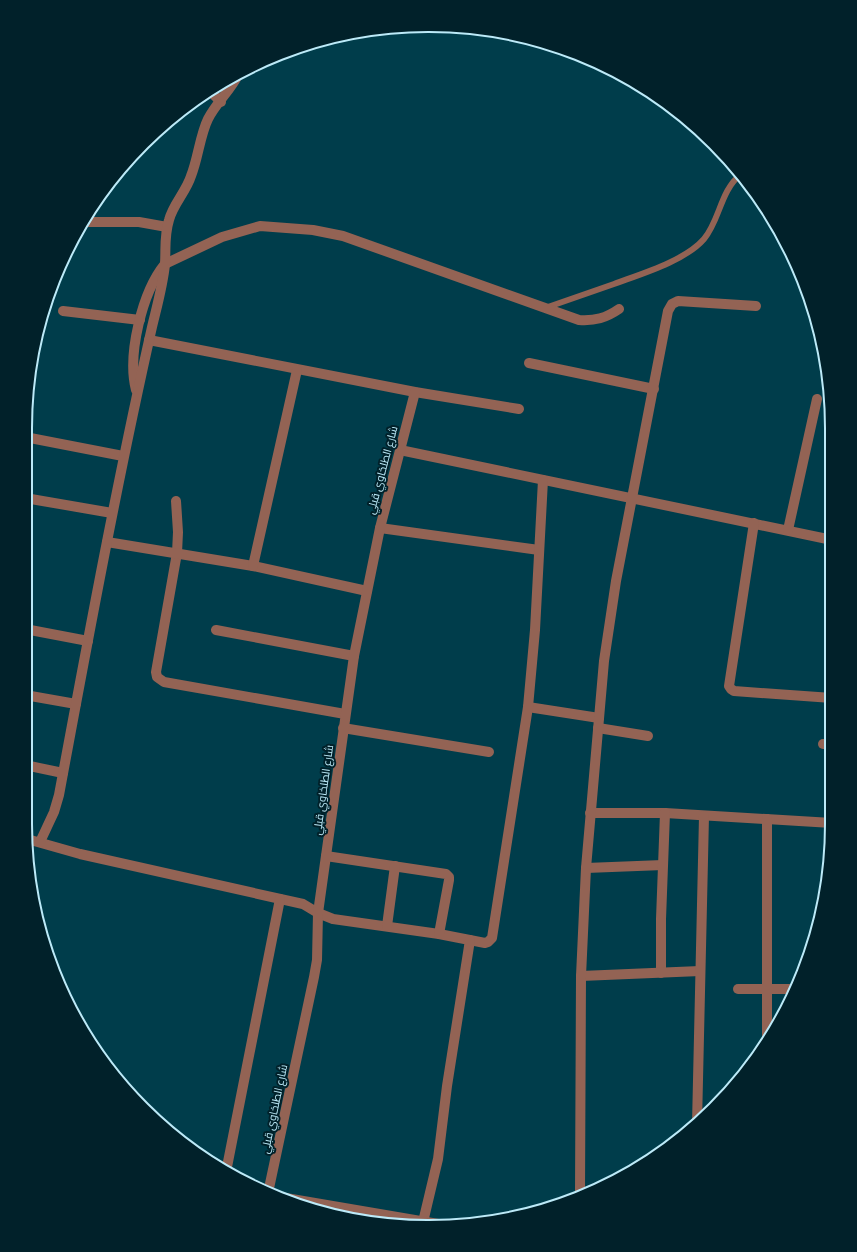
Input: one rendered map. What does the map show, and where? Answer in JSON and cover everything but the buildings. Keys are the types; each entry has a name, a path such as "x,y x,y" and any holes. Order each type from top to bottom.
{"street":[{"path":"40,842 54,812 64,773 112,513 137,393 160,294 165,264 164,247 167,227 170,216 192,176 208,118 234,83"},
{"path":"214,95 221,102"},
{"path":"90,222 139,222 167,227"},
{"path":"137,393 133,372 133,362 140,320 151,287 159,271 165,264 222,237 260,226 313,230 342,236 579,320 590,321 600,319 619,309"},
{"path":"580,1190 581,976 586,868 598,723 609,622 668,310 672,304 678,301 756,306"},
{"path":"63,311 140,320"},
{"path":"149,340 297,370 415,392 519,409"},
{"path":"529,363 654,389"},
{"path":"253,566 297,370"},
{"name":"شارع الطلخاوي قبلي","path":"269,1187 317,960 318,913 354,656 380,528 415,392"},
{"path":"788,530 817,399"},
{"path":"32,438 124,456"},
{"path":"400,450 825,538"},
{"path":"33,840 80,854 303,904 318,913 333,919 439,934 485,943 488,942 492,938 528,707 535,630 543,480"},
{"path":"32,499 112,513"},
{"path":"176,501 178,532 177,553 156,672 157,677 164,682 345,714"},
{"path":"754,523 729,686 734,691 825,698"},
{"path":"380,528 539,550"},
{"path":"107,542 253,566 367,591"},
{"path":"32,630 88,642"},
{"path":"216,630 354,656"},
{"path":"32,696 76,704"},
{"path":"528,707 648,736"},
{"path":"343,728 489,752"},
{"path":"32,766 64,773"},
{"path":"590,812 664,813 825,823"},
{"path":"661,973 664,813"},
{"path":"697,1115 704,816"},
{"path":"767,819 767,1030"},
{"path":"326,856 443,872 449,877 439,934"},
{"path":"586,868 662,865"},
{"path":"388,926 395,866"},
{"path":"227,1165 280,899"},
{"path":"424,1220 438,1159 447,1086 470,940"},
{"path":"581,976 700,971"},
{"path":"738,989 789,989"},
{"path":"317,1204 407,1219"}],"lane":[{"path":"546,308 646,273 674,260 696,246 708,234 726,192 736,179"}]}
